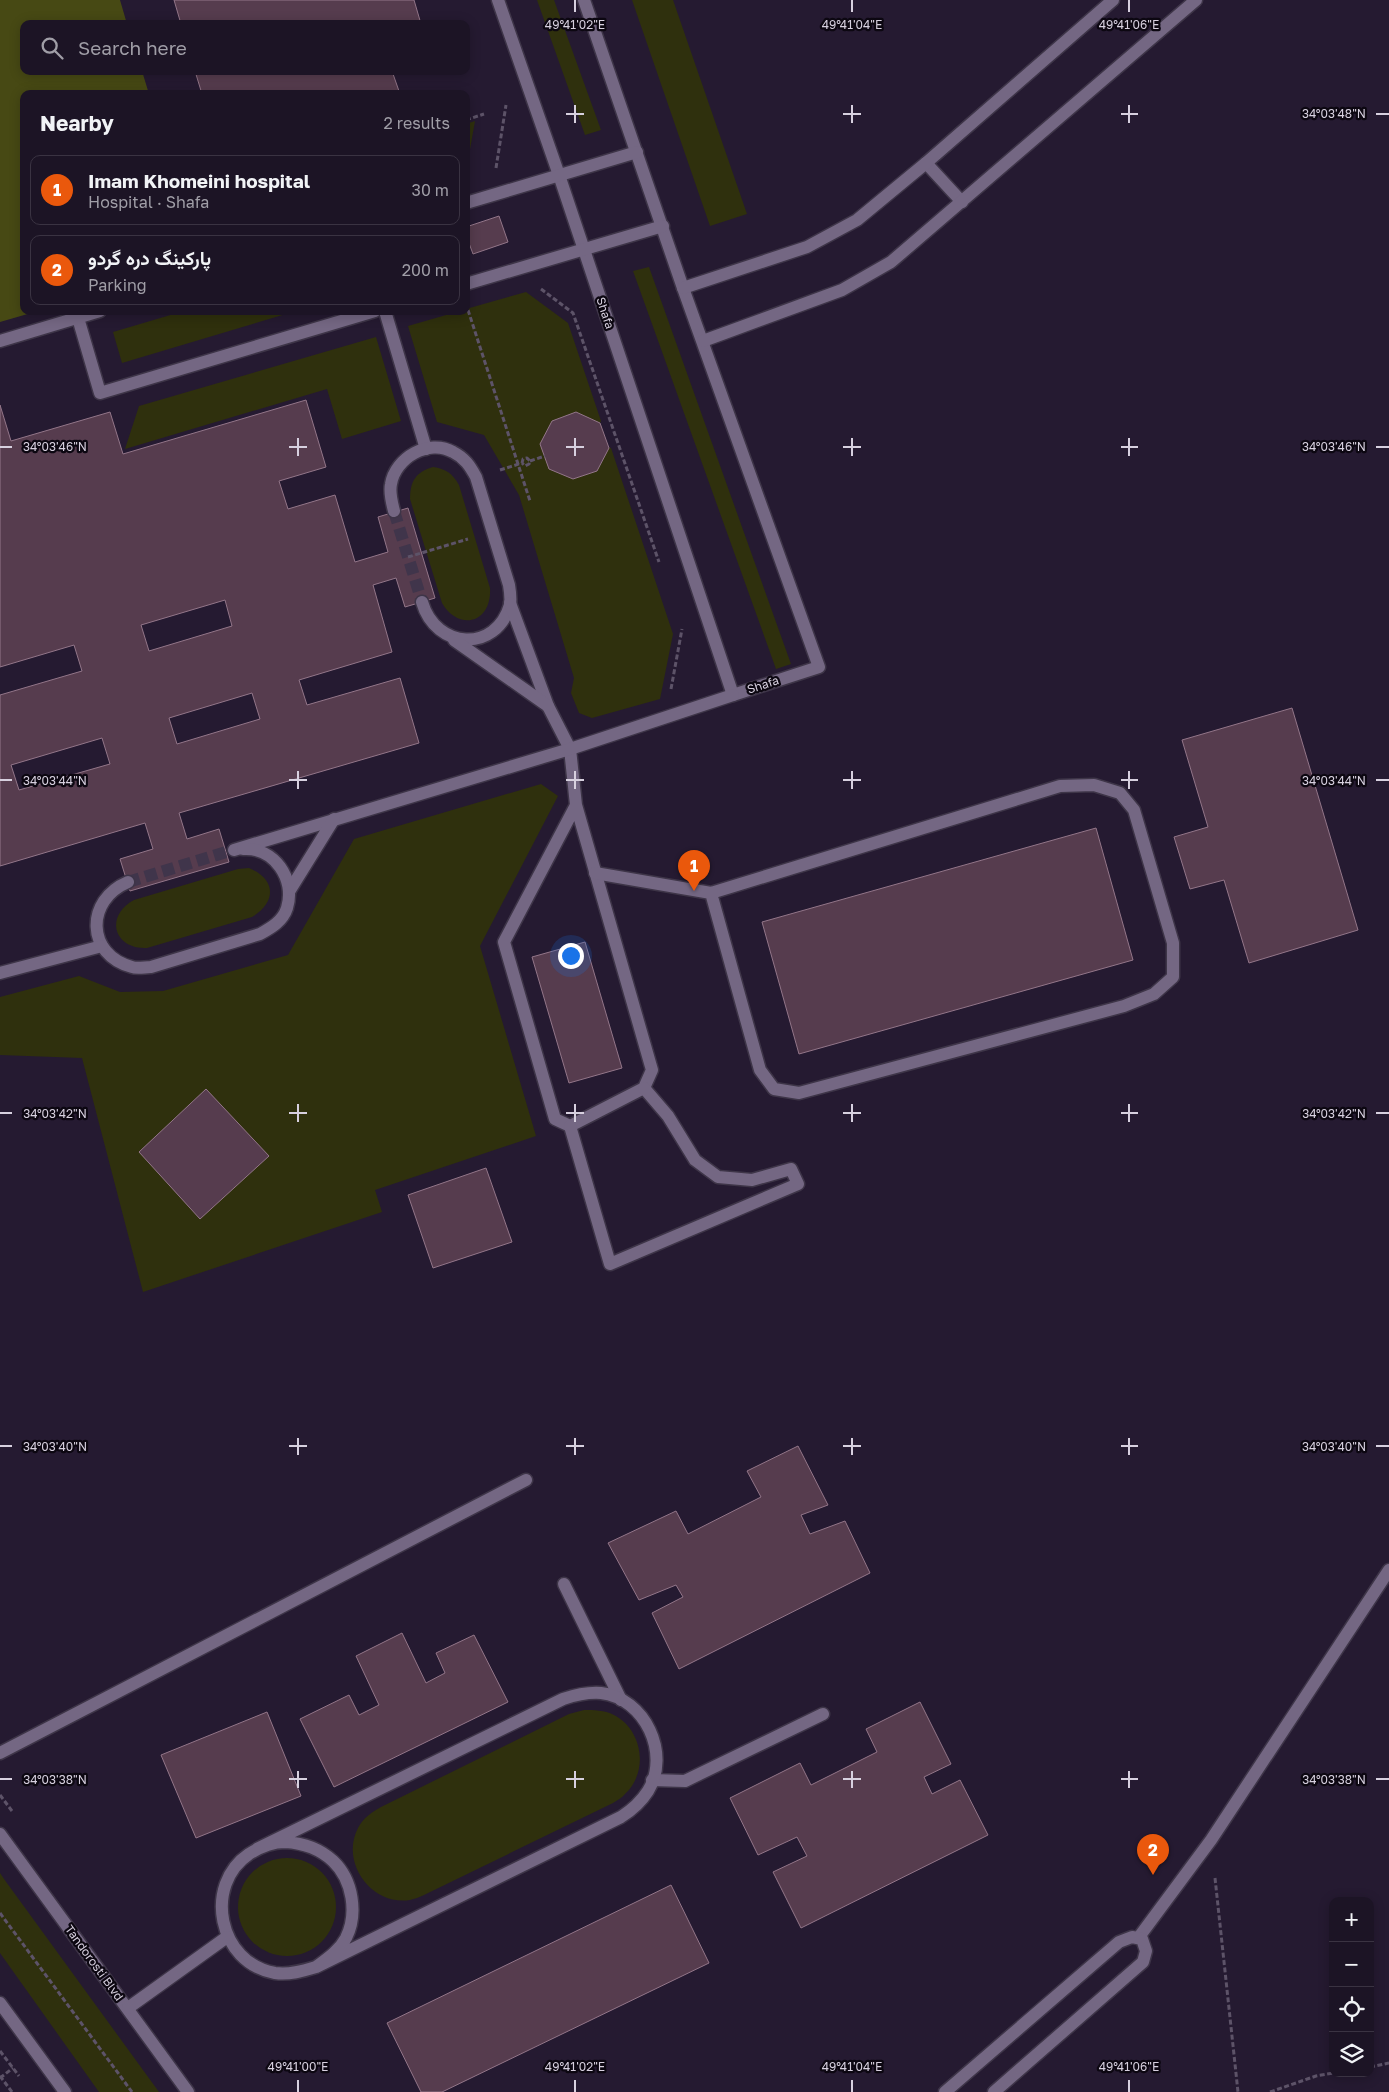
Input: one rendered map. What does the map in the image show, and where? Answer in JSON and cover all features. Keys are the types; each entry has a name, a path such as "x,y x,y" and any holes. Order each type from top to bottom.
{"street":[{"name":"Shafa","path":"498,0 559,175 733,695 819,667 683,288 584,0"},
{"path":"683,288 807,247 857,220 926,163 1113,0"},
{"path":"703,342 842,290 891,262 1196,0"},
{"path":"470,201 637,152"},
{"path":"926,163 962,202"},
{"path":"470,283 663,226"},
{"path":"0,341 87,315"},
{"path":"78,318 100,393 361,315"},
{"path":"386,315 426,449"},
{"path":"394,511 390,485 398,466 412,453 432,448 451,450 468,462 476,477 493,532 509,586 510,603 548,706 570,749 576,806 652,1070 644,1088 570,1126"},
{"path":"422,602 433,626 548,706"},
{"path":"450,637 469,640 488,635 503,621 510,603"},
{"path":"290,890 284,871 271,856 252,849 230,851 570,749 733,695"},
{"path":"595,873 711,893 1060,786 1094,785 1120,793 1134,810 1173,943 1173,977 1154,994 1124,1006 799,1093 774,1089 760,1070 711,893"},
{"path":"576,806 504,942 555,1119 570,1126 610,1264 798,1184 791,1169 752,1180 718,1177 695,1160 668,1116 644,1088"},
{"path":"128,882 110,891 99,907 96,927 102,946 115,961 134,968 151,967 260,934 275,925 287,909 290,890 334,819"},
{"path":"0,973 102,946"},
{"path":"0,1753 526,1480"},
{"path":"945,2092 1111,1949 1126,1938 1139,1937 1211,1840 1389,1570"},
{"path":"564,1584 622,1700"},
{"path":"581,1693 602,1693 622,1700 638,1712 650,1729 656,1749 656,1770 649,1789 637,1806 621,1818 316,1967 296,1973 275,1973 256,1966 239,1954 227,1937 221,1917 221,1896 228,1877 240,1860 257,1849 563,1699 581,1693"},
{"path":"652,1780 685,1782 823,1714"},
{"name":"Tandorosti Blvd","path":"0,1834 188,2092"},
{"path":"257,1849 277,1842 298,1843 318,1849 334,1862 346,1879 352,1898 352,1919 346,1939 333,1955 316,1967"},
{"path":"128,2008 227,1937"},
{"path":"994,2092 1143,1962 1146,1950 1144,1942 1139,1937"},
{"path":"0,2003 65,2092"}],"path":[{"path":"503,98 506,107 496,166 504,192"},
{"path":"470,119 484,114"},
{"path":"529,265 535,285 573,313 661,566"},
{"path":"470,315 530,501"},
{"path":"530,461 545,456"},
{"path":"408,557 493,532"},
{"path":"671,689 683,632 680,623"},
{"path":"1211,1840 1238,2092"},
{"path":"0,1913 132,2092"},
{"path":"1374,2065 1389,2063"},
{"path":"1270,2092 1316,2076 1329,2074"},
{"path":"0,2076 12,2092"}],"shaded area":[{"path":"0,0 120,0 126,20 20,20 20,75 143,75 148,90 20,90 20,315 24,315 0,322"},
{"path":"537,0 554,0 601,130 585,135"},
{"path":"632,0 673,0 747,214 710,226"},
{"path":"475,121 470,149 470,123"},
{"path":"649,267 791,664 776,669 633,271"},
{"path":"526,292 568,323 608,447 611,448 673,634 660,699 592,718 579,713 571,693 574,678 519,495 484,435 437,422 408,326 446,315 470,315 470,308"},
{"path":"170,315 283,315 122,363 113,332"},
{"path":"376,337 401,421 342,439 327,389 125,449 139,406"},
{"path":"433,467 448,472 459,485 490,588 486,609 473,620 457,618 442,603 410,499 411,487 415,478"},
{"path":"541,784 558,796 480,946 536,1136 375,1190 382,1212 143,1292 82,1058 0,1055 0,997 79,976 120,992 163,991 288,955 354,839"},
{"path":"249,868 264,878 270,891 266,905 252,917 147,948 127,944 120,938 116,923 125,907 134,900 238,869"},
{"path":"584,1710 603,1711 614,1715 624,1722 637,1741 640,1763 637,1774 633,1785 621,1798 424,1895 410,1900 396,1900 383,1896 372,1889 363,1879 356,1867 353,1841 360,1824 371,1813 569,1714"},
{"path":"287,1858 306,1861 322,1872 333,1888 336,1907 333,1926 322,1942 306,1953 287,1956 268,1953 252,1942 241,1926 238,1907 241,1888 252,1872 268,1861"},
{"path":"0,1873 159,2092 99,2092 0,1953"}],"building":[{"path":"174,0 414,0 420,20 180,20"},
{"path":"196,75 393,75 399,90 201,90"},
{"path":"499,216 508,242 473,254 470,246 470,226"},
{"path":"306,400 326,467 279,481 288,509 335,495 355,562 388,552 378,517 408,508 435,598 405,607 396,578 373,585 392,652 299,680 307,705 400,678 419,743 179,813 187,839 219,829 229,862 130,891 120,859 153,849 145,823 0,866 0,695 82,671 74,645 0,667 0,405 11,441 110,412 123,454","holes":["225,600 232,626 149,651 141,625","252,693 260,719 177,744 169,718","102,738 110,764 19,790 11,765"]},
{"path":"576,412 600,423 609,448 597,471 573,479 549,469 540,444 552,421"},
{"path":"1292,708 1358,930 1249,963 1224,880 1190,889 1174,837 1208,827 1182,740"},
{"path":"1096,828 1133,960 799,1054 762,922"},
{"path":"585,942 622,1068 569,1083 532,957"},
{"path":"206,1089 269,1156 200,1219 139,1152"},
{"path":"486,1168 512,1242 433,1268 408,1195"},
{"path":"798,1446 828,1505 801,1515 810,1534 845,1521 870,1573 679,1669 652,1613 683,1597 676,1585 639,1600 608,1543 676,1511 688,1534 761,1497 747,1471"},
{"path":"402,1633 426,1683 445,1673 436,1653 474,1635 508,1702 334,1787 300,1719 349,1695 359,1715 379,1705 356,1656"},
{"path":"920,1702 951,1764 924,1777 932,1794 960,1780 988,1835 801,1928 773,1872 807,1856 797,1837 758,1855 730,1798 800,1763 811,1785 877,1752 866,1729"},
{"path":"267,1712 301,1796 196,1838 161,1755"},
{"path":"671,1885 709,1963 442,2092 421,2092 387,2023"}],"tunnel":[{"path":"394,511 422,602"},
{"path":"128,882 226,852"}],"place":[{"name":"Imam Khomeini hospital","path":"694,891"},
{"name":"پارکینگ دره گردو","path":"1153,1875"}]}
